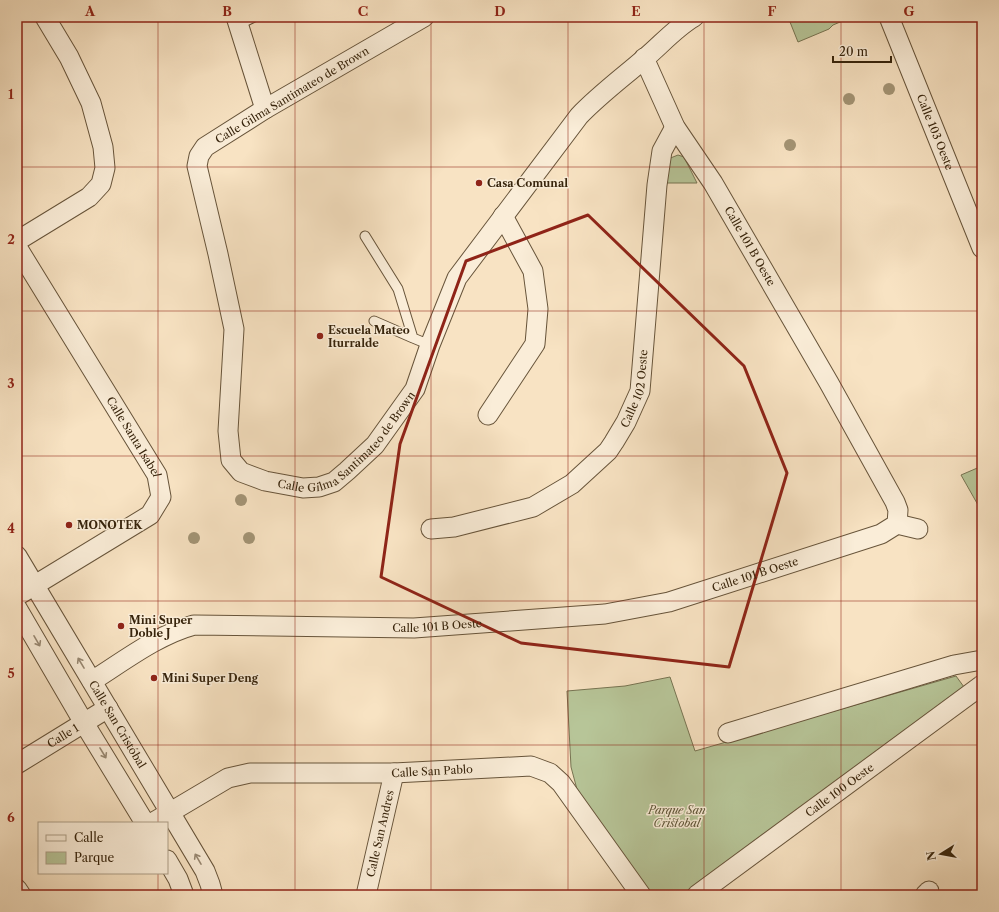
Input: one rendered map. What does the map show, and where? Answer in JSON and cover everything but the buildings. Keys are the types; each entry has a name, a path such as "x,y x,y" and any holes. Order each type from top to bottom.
{"street":[{"path":"17,241 89,197 101,184 105,168 103,148 91,103 69,57 45,17"},
{"name":"Calle Gilma Santimateo de Brown","path":"424,17 265,109 205,147 198,156 197,166 234,329 228,431 231,460 241,472 265,481 303,488 319,487 334,482 348,471 375,445 414,389 421,342 457,278 579,116 599,96 644,58"},
{"path":"644,58 682,24 694,17"},
{"name":"Calle 103 Oeste","path":"889,17 982,248"},
{"path":"243,20 265,109"},
{"name":"Calle 101 B Oeste","path":"92,680 162,638 178,630 194,625 414,628 605,614 670,602 881,534 897,524 898,510 895,502 829,383 713,182 675,127 644,58"},
{"name":"Calle 102 Oeste","path":"431,529 454,527 533,507 572,484 608,450 614,442 626,422 640,391 657,185 662,151 675,127"},
{"path":"488,415 535,344 538,309 534,271 503,216"},
{"name":"Calle Santa Isabel","path":"17,247 157,475 161,497 150,515 17,596"},
{"path":"897,524 918,529"},
{"name":"Calle San Cristóbal","path":"17,556 205,871 213,895"},
{"path":"17,608 84,723 144,822"},
{"path":"728,733 954,665 982,660"},
{"name":"Calle 100 Oeste","path":"697,895 982,685"},
{"name":"Calle 1","path":"17,764 108,708"},
{"name":"Calle San Pablo","path":"154,822 228,778 250,773 394,773 531,766 550,773 561,783 641,895"},
{"name":"Calle San Andres","path":"366,895 394,773"},
{"path":"168,862 178,879 184,895"},
{"path":"17,889 21,895"}],"lane":[{"path":"365,236 398,289 421,342"},
{"path":"374,322 421,342"}],"highlighted area":[{"path":"588,215 744,366 787,473 729,667 521,643 381,577 400,444 466,261"}],"green space":[{"path":"788,17 852,17 833,25 829,29 798,42"},
{"path":"678,155 684,157 697,183 664,183 668,159"},
{"path":"982,466 982,512 961,475"},
{"name":"Parque San Cristobal","path":"956,676 964,687 684,895 651,895 578,793 571,767 567,691 625,686 670,677 695,751"}],"place":[{"name":"Casa Comunal","path":"479,183"},
{"name":"Escuela Mateo Iturralde","path":"320,336"},
{"name":"MONOTEK","path":"69,525"},
{"name":"Mini Super Doble J","path":"121,626"},
{"name":"Mini Super Deng","path":"154,678"}]}
